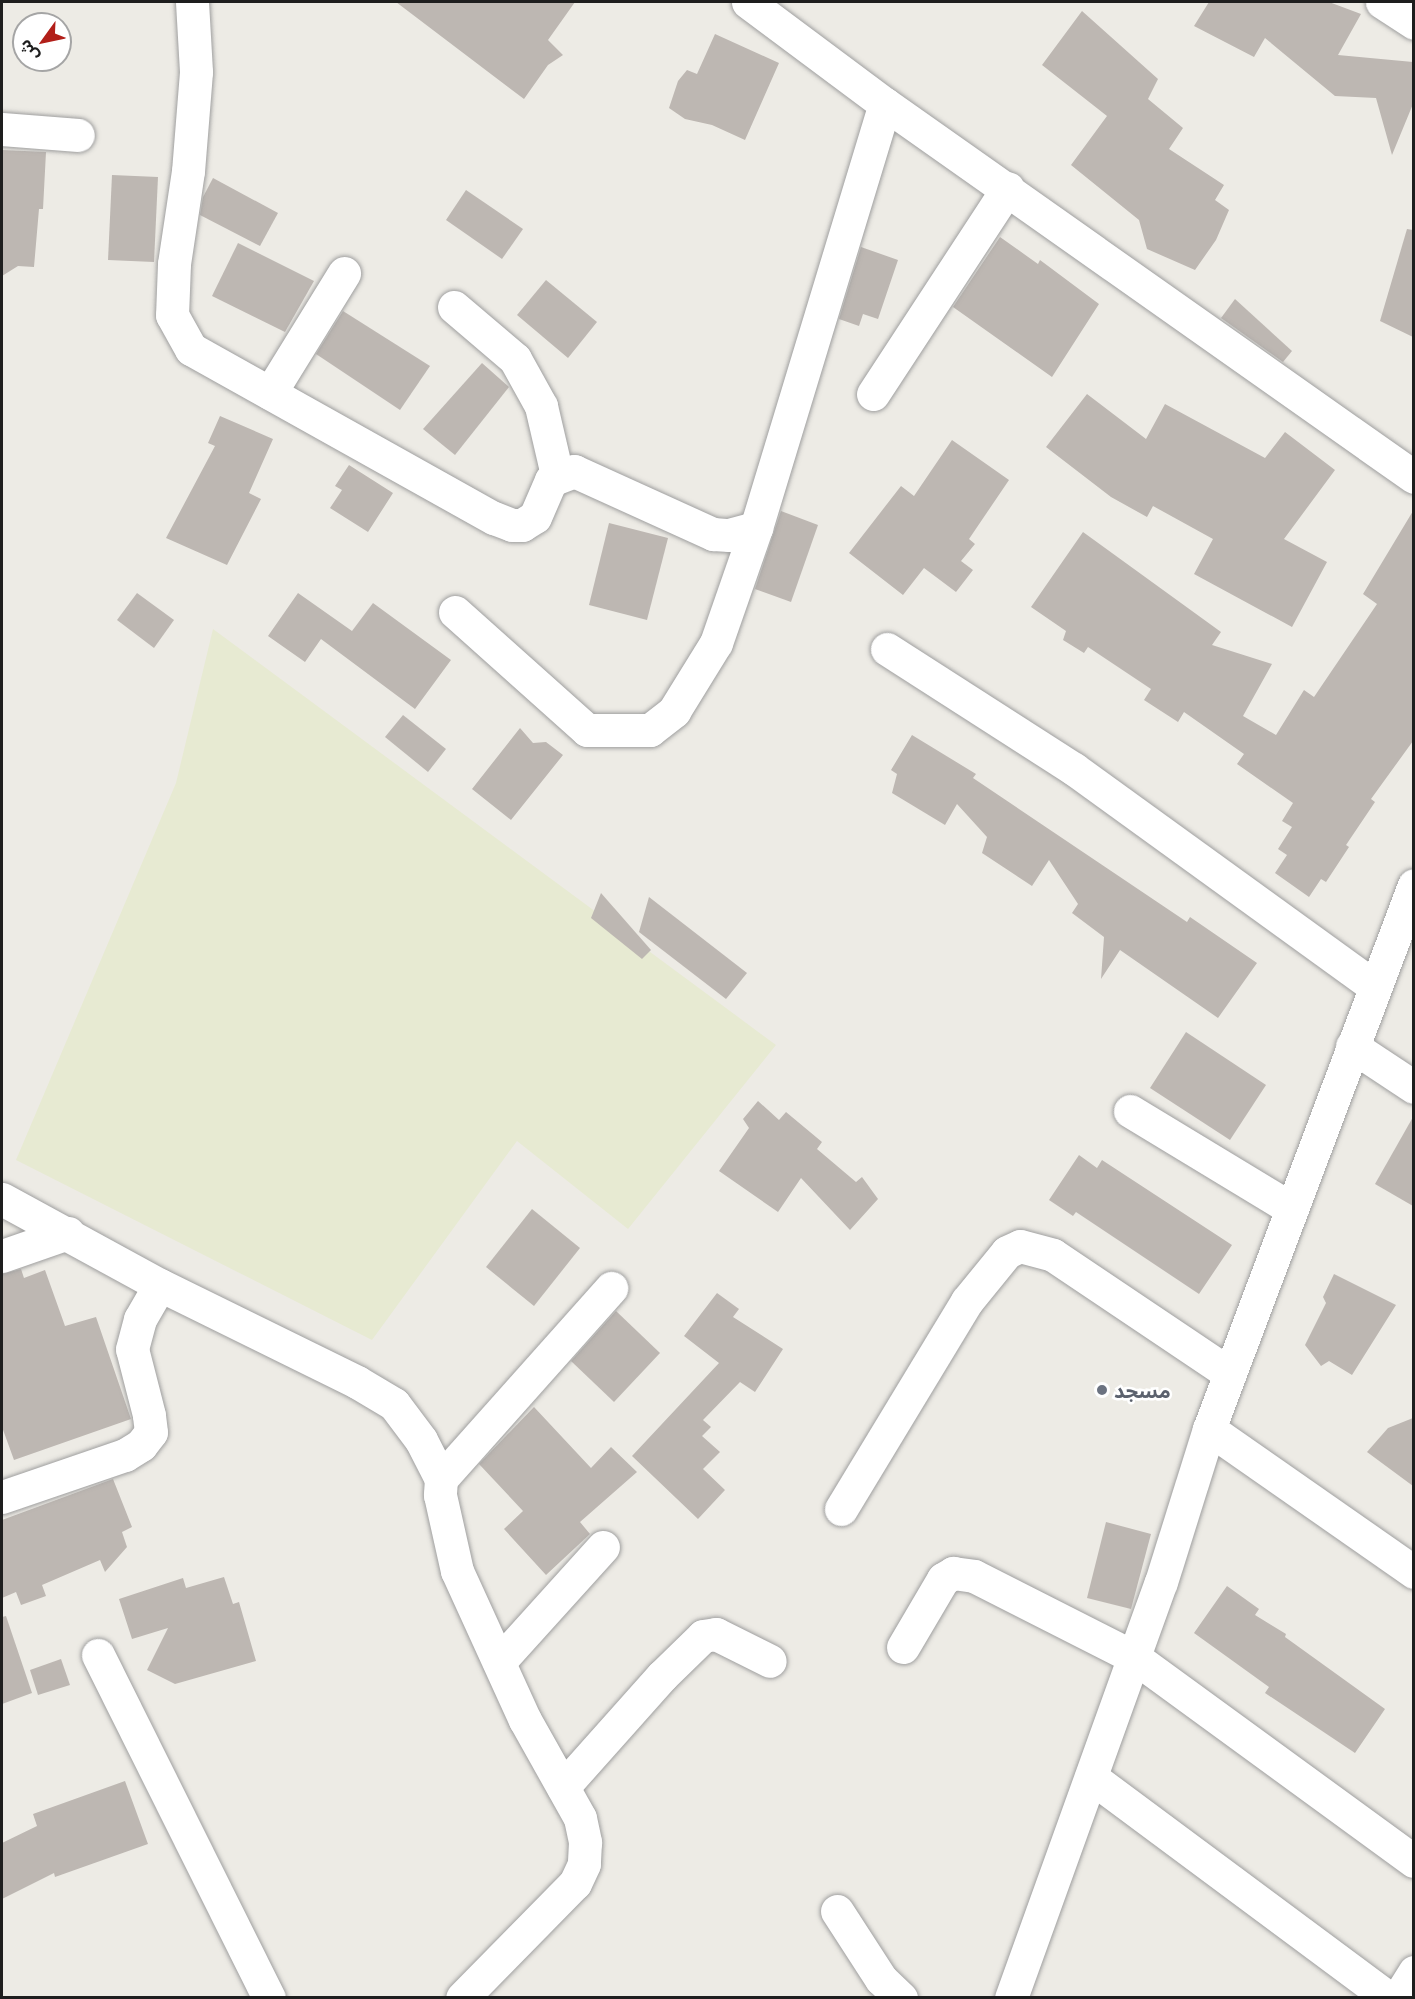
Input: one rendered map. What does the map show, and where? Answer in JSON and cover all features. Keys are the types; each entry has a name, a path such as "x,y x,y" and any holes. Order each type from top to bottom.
{"street":[{"path":"192,2 196,72 188,171 174,264 172,315 191,349 494,518 512,525 522,525 535,518 557,475 541,406 515,359 454,307"},
{"path":"748,2 885,104 1008,188 1413,477"},
{"path":"1382,2 1413,23"},
{"path":"455,612 587,730 650,730 674,711 716,643 756,528 885,104"},
{"path":"2,129 78,135"},
{"path":"873,394 1008,188"},
{"path":"270,393 344,273"},
{"path":"557,475 573,471 591,476 713,534 729,535 756,528"},
{"path":"887,649 1074,769 1374,986"},
{"path":"1011,1998 1134,1657 1209,1428 1413,885"},
{"path":"1352,1046 1413,1088"},
{"path":"1130,1111 1292,1209"},
{"path":"2,1199 160,1285 357,1382 394,1404 408,1418 441,1479 440,1495 457,1571 525,1720 580,1818 585,1842 584,1864 575,1884 462,1998"},
{"path":"2,1256 68,1233"},
{"path":"841,1509 967,1301 1007,1252 1020,1246 1053,1256 1230,1374"},
{"path":"2,1497 125,1455 141,1445 151,1432 150,1415 132,1349 140,1319 160,1285"},
{"path":"441,1479 611,1288"},
{"path":"1209,1428 1413,1572"},
{"path":"499,1662 603,1547"},
{"path":"903,1647 943,1579 953,1573 974,1576 1134,1657 1413,1861"},
{"path":"563,1787 662,1676 703,1636 716,1634 770,1661"},
{"path":"98,1655 269,1998"},
{"path":"1091,1777 1389,1998"},
{"path":"837,1911 881,1979 901,1998"},
{"path":"1398,1998 1413,1972"}],"green space":[{"path":"213,629 776,1045 628,1229 517,1141 372,1340 16,1160 176,783"}],"building":[{"path":"396,2 575,2 548,40 563,55 548,65 524,99"},
{"path":"1209,2 1329,2 1361,14 1338,55 1413,62 1413,104 1392,155 1376,98 1335,96 1265,38 1254,57 1194,26"},
{"path":"1082,11 1158,79 1148,99 1183,128 1169,149 1224,185 1215,200 1229,210 1216,240 1195,270 1147,249 1139,220 1071,165 1107,116 1042,65"},
{"path":"715,34 779,63 745,140 712,125 685,119 669,108 678,81 687,70 697,74"},
{"path":"2,150 46,152 43,209 39,209 34,267 18,266 2,276"},
{"path":"112,175 158,177 154,262 108,260"},
{"path":"213,178 278,213 260,246 200,215 203,197"},
{"path":"466,190 523,229 502,259 446,220"},
{"path":"1407,229 1413,230 1413,337 1380,321"},
{"path":"1000,237 1038,264 1040,260 1099,304 1052,377 953,307"},
{"path":"238,243 314,281 285,332 212,296"},
{"path":"861,247 898,260 878,319 863,314 859,326 839,319"},
{"path":"546,280 597,322 568,358 517,315"},
{"path":"1235,299 1292,351 1283,362 1221,318"},
{"path":"343,311 430,366 400,410 316,354"},
{"path":"482,363 509,387 455,455 423,429"},
{"path":"1087,394 1146,439 1165,404 1265,458 1285,432 1335,470 1284,539 1327,562 1292,627 1194,574 1213,539 1153,506 1147,517 1111,497 1046,447"},
{"path":"220,416 273,439 249,493 261,499 227,565 166,538 215,446 208,443"},
{"path":"952,440 1009,480 969,539 975,544 961,561 973,570 956,592 924,568 903,595 849,553 901,486 914,496"},
{"path":"349,465 393,493 368,532 330,508 342,490 335,486"},
{"path":"781,511 818,525 791,602 755,589"},
{"path":"1413,511 1413,741 1371,799 1375,802 1346,845 1349,847 1326,882 1321,879 1309,897 1275,873 1287,855 1278,849 1292,827 1282,821 1293,803 1237,764 1244,754 1184,712 1178,722 1144,700 1151,689 1088,647 1084,653 1063,640 1066,631 1031,607 1083,532 1221,632 1212,645 1272,664 1243,716 1276,735 1304,690 1314,697 1377,604 1363,594"},
{"path":"609,523 668,538 647,620 589,605"},
{"path":"137,593 174,620 154,648 117,620"},
{"path":"298,593 352,631 373,603 451,660 415,709 321,639 305,662 268,636"},
{"path":"403,715 446,749 428,772 385,737"},
{"path":"520,728 533,743 546,742 563,755 511,820 472,789"},
{"path":"912,735 976,774 973,778 1187,922 1190,917 1257,963 1218,1018 1120,950 1101,979 1104,937 1072,913 1078,904 1049,860 1032,886 982,853 987,837 957,804 945,825 892,793 897,774 891,770"},
{"path":"601,893 651,950 642,959 591,918"},
{"path":"649,897 747,973 726,999 639,932"},
{"path":"1186,1032 1266,1085 1230,1140 1150,1088"},
{"path":"758,1101 779,1120 786,1112 822,1142 817,1149 856,1182 862,1177 878,1199 850,1230 801,1178 778,1212 719,1171 749,1128 743,1119"},
{"path":"1413,1117 1413,1206 1375,1184"},
{"path":"1079,1155 1097,1168 1102,1160 1232,1245 1199,1294 1076,1212 1073,1216 1049,1200"},
{"path":"532,1209 580,1248 534,1306 486,1267"},
{"path":"21,1269 24,1278 45,1270 65,1326 96,1317 131,1419 14,1460 2,1427 2,1274"},
{"path":"1334,1274 1396,1305 1352,1375 1329,1361 1321,1366 1305,1345 1326,1303 1323,1297"},
{"path":"717,1293 739,1309 733,1317 783,1349 755,1392 740,1382 703,1420 711,1427 702,1436 720,1452 703,1469 725,1490 698,1519 632,1456 719,1363 684,1336"},
{"path":"616,1311 660,1353 614,1402 571,1361"},
{"path":"534,1407 591,1468 611,1447 637,1472 580,1522 590,1534 546,1575 504,1529 523,1511 479,1464"},
{"path":"1413,1418 1413,1486 1367,1452 1388,1428"},
{"path":"113,1479 132,1527 122,1532 127,1547 105,1572 100,1560 42,1585 46,1596 21,1605 16,1592 2,1598 2,1520"},
{"path":"1106,1522 1151,1534 1131,1609 1087,1598"},
{"path":"224,1577 233,1604 239,1602 256,1661 175,1684 147,1670 168,1628 132,1639 119,1599 183,1578 186,1588"},
{"path":"1227,1586 1259,1609 1255,1615 1286,1634 1285,1637 1385,1709 1355,1753 1265,1693 1269,1687 1194,1633"},
{"path":"6,1616 32,1693 2,1704 2,1617"},
{"path":"61,1659 70,1685 38,1695 30,1670"},
{"path":"125,1781 148,1844 55,1877 54,1873 2,1899 2,1843 37,1826 33,1814"}],"place":[{"name":"مسجد","path":"1102,1390"}]}
